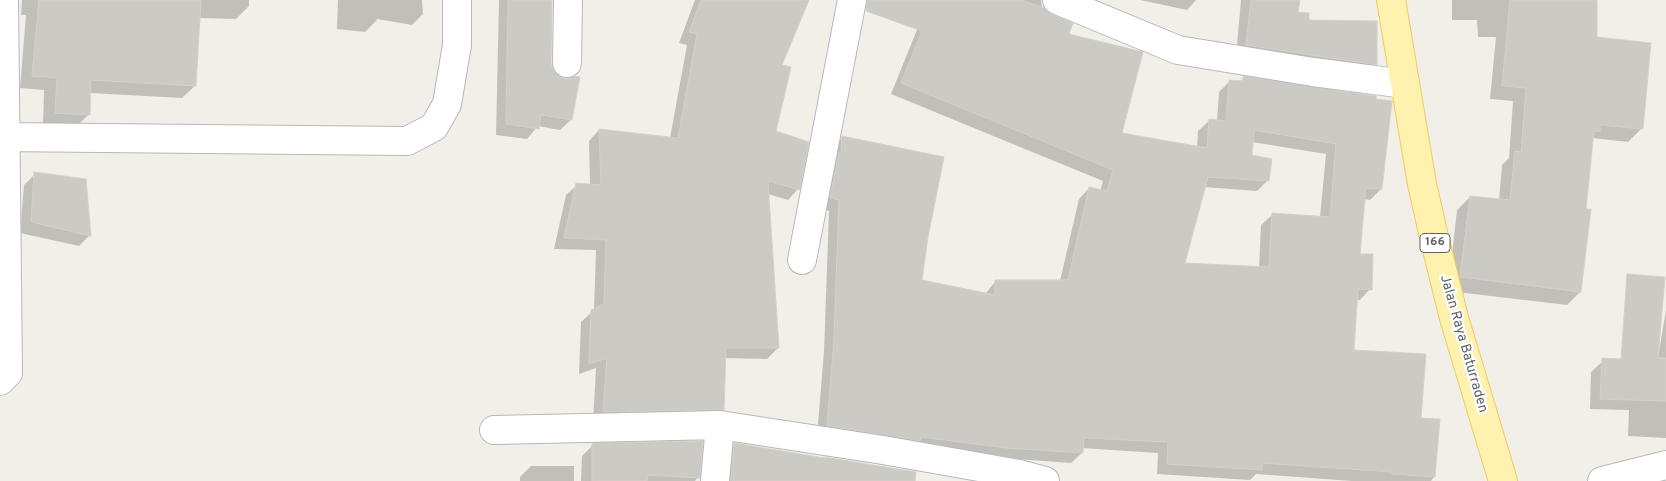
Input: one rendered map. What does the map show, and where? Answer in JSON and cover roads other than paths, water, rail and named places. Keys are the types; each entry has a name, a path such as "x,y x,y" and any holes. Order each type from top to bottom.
{"main road":[{"name":"Jalan Raya Baturraden","path":"1391,0 1422,184 1434,237 1454,318 1503,481"}],"street":[{"path":"0,381 8,373 3,137 4,0"},
{"path":"3,137 407,141 434,127 447,104 458,45 457,0"},
{"path":"567,63 568,0"},
{"path":"802,260 852,0"},
{"path":"1057,0 1178,50 1313,72 1405,84"},
{"path":"715,481 720,424"},
{"path":"494,430 720,424 883,450 1019,474 1045,481"},
{"path":"1602,481 1635,471 1666,465"}]}
